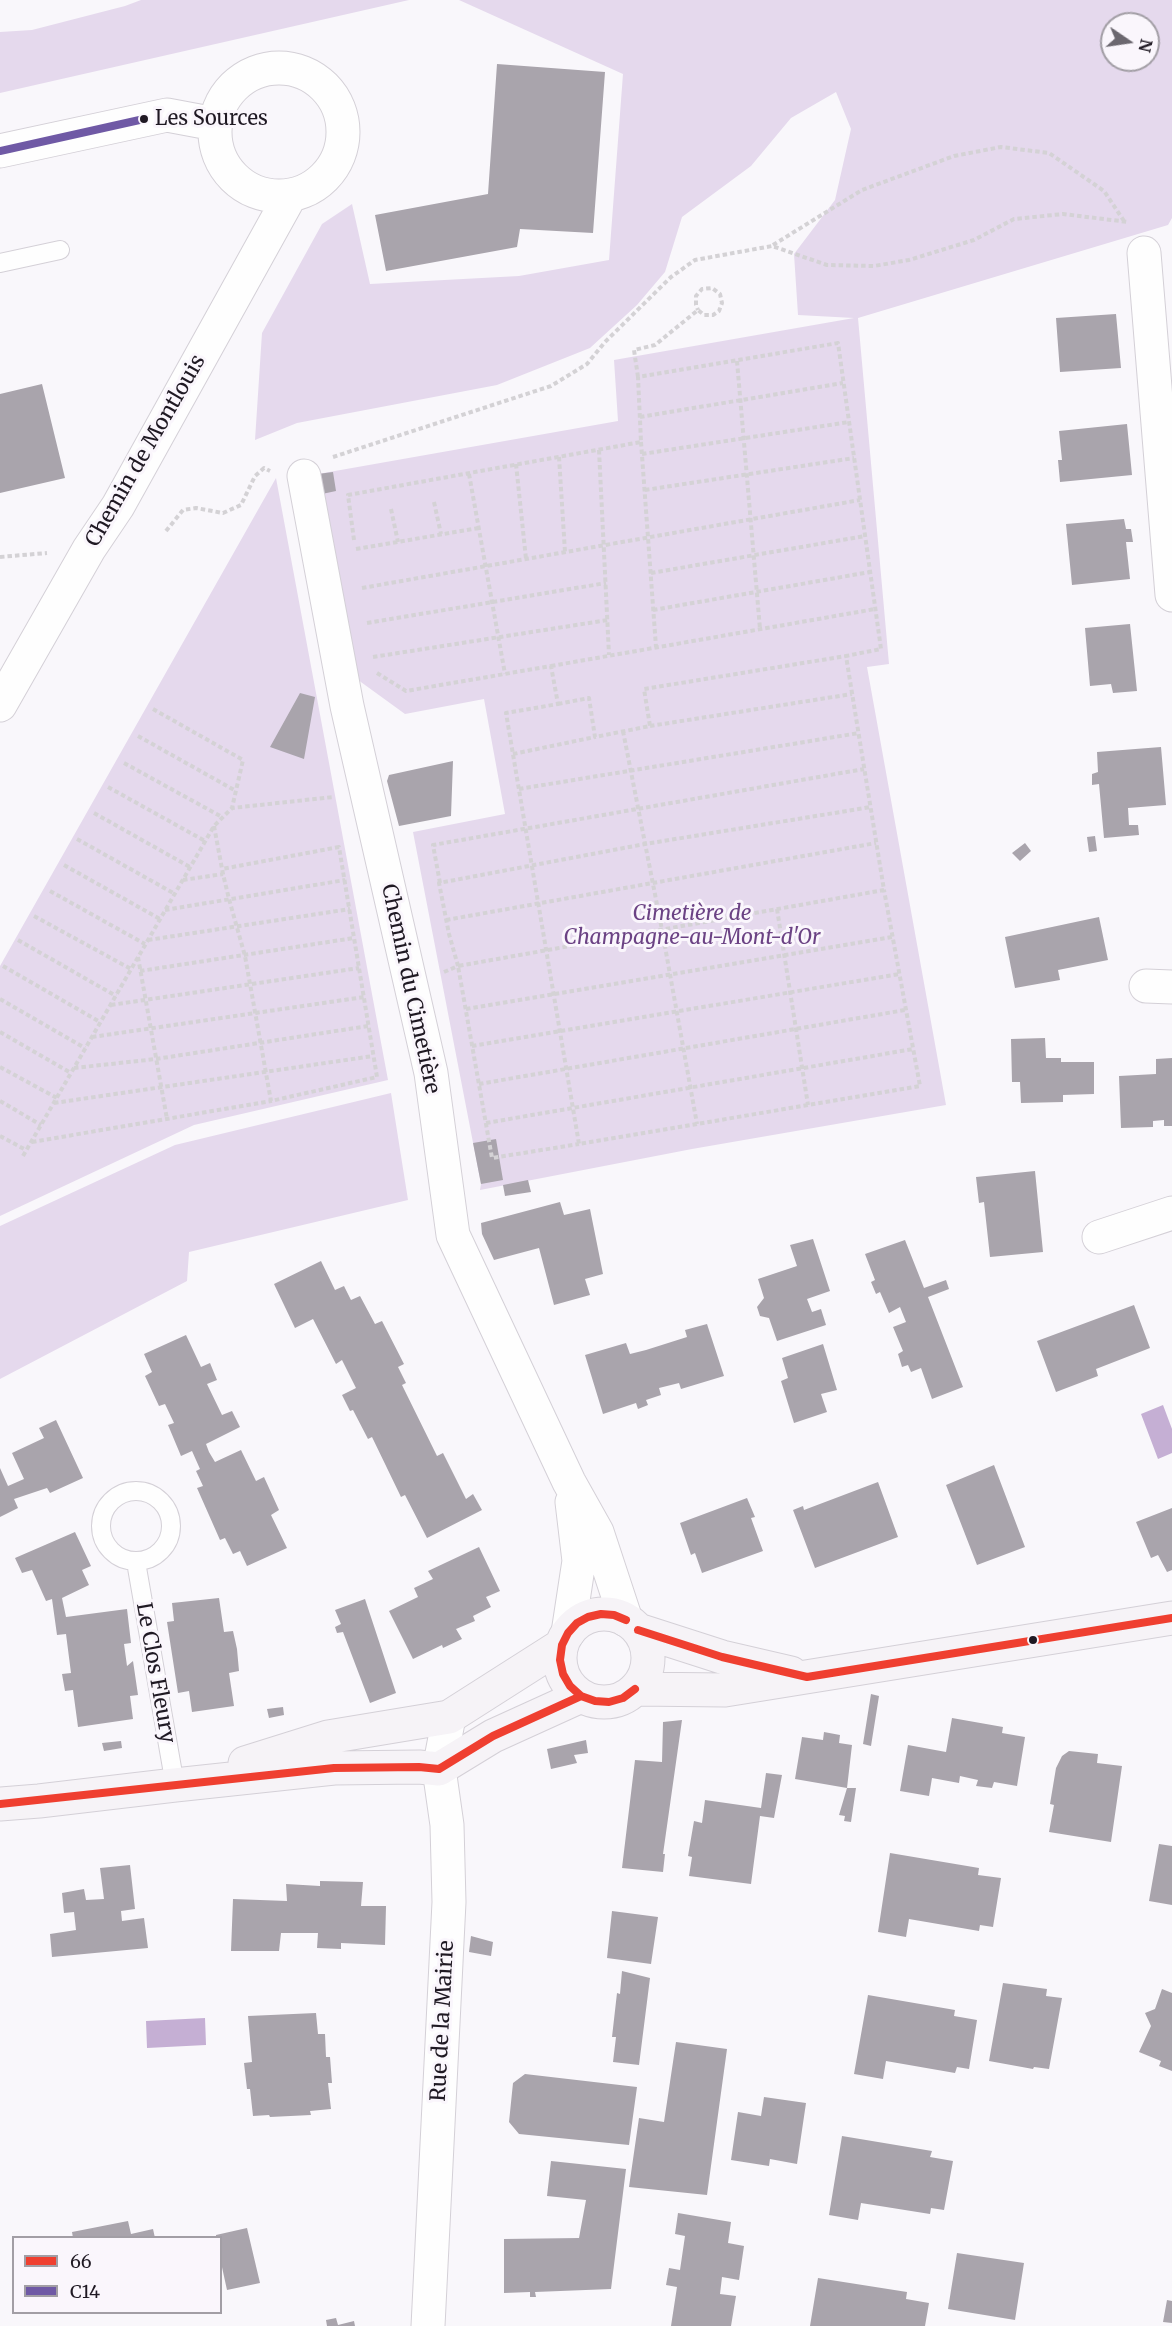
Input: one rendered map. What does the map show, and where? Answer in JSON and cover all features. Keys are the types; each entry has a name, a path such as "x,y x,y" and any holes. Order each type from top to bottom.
{"street":[{"path":"274,68 296,70 316,79 332,94 341,114 344,136 339,157 328,175 311,189 290,196 270,197 251,190 235,179 222,163 216,144 215,124 222,103 235,86 253,73 274,68"},
{"path":"0,151 167,116 215,124"},
{"name":"Chemin de Montlouis","path":"0,705 89,549 117,506 290,196"},
{"path":"1139,239 1172,595"},
{"name":"Chemin du Cimetière","path":"304,476 347,706 431,1073 453,1235 569,1482 597,1532 632,1625"},
{"path":"1099,1237 1172,1213"},
{"name":"Chemin du Cimetière","path":"565,1639 579,1561 569,1482"},
{"path":"175,1785 328,1737 449,1717 565,1639 577,1623 601,1614 614,1615 632,1625 722,1657 807,1677"},
{"path":"635,1689 725,1690 1172,1618"},
{"path":"565,1639 560,1660 563,1674 570,1686 581,1696 595,1701 609,1702 623,1698 635,1689 647,1666 648,1654 645,1641 632,1625"},
{"path":"0,1804 39,1802 334,1768 439,1768 493,1736 581,1696"},
{"name":"Rue de la Mairie","path":"428,2326 449,1902 447,1825 439,1768 449,1717"}],"lane":[{"path":"0,263 60,250"},
{"name":"Le Clos Fleury","path":"136,1562 175,1785"}],"path":[{"path":"166,531 183,510 196,508 223,513 241,505 255,476 264,468 284,477 304,476 324,460 551,386 587,364 605,342 671,277 695,260 772,246 862,190 954,156 1001,147 1049,153 1104,191 1139,239"},
{"path":"772,246 827,265 874,267 909,260 974,240 1014,219 1063,214 1124,221"},
{"path":"712,288 720,294 722,303 719,311 713,315 704,315 698,310 696,296 702,289 712,288"},
{"path":"656,647 638,377 634,350 655,345 698,310"},
{"path":"638,377 838,343 881,649 644,689 650,726"},
{"path":"737,361 760,629"},
{"path":"640,417 843,383"},
{"path":"642,454 849,422"},
{"path":"357,559 348,495 641,442"},
{"path":"599,450 609,655"},
{"path":"560,457 565,552"},
{"path":"645,490 854,458"},
{"path":"516,465 526,559"},
{"path":"469,473 505,674"},
{"path":"360,579 362,588 860,500"},
{"path":"434,502 441,534"},
{"path":"392,509 399,542"},
{"path":"356,549 479,528"},
{"path":"651,573 865,536"},
{"path":"653,610 870,572"},
{"path":"367,623 606,583"},
{"path":"370,646 374,671 406,691 875,609"},
{"path":"365,612 369,634"},
{"path":"372,658 608,620"},
{"path":"846,656 892,937 920,1086 492,1158 459,966 446,920 433,845 864,769"},
{"path":"551,666 558,704"},
{"path":"513,754 650,726 852,694"},
{"path":"579,1144 506,713 589,698 595,736"},
{"path":"23,1156 214,826 232,808 243,760 153,709"},
{"path":"623,731 697,1124"},
{"path":"519,789 859,733"},
{"path":"138,736 236,791"},
{"path":"124,763 222,817"},
{"path":"108,787 205,841"},
{"path":"232,808 335,797 366,791"},
{"path":"440,883 645,844 871,807"},
{"path":"94,813 190,867"},
{"path":"214,826 222,872 245,956 271,1101"},
{"path":"77,839 175,894"},
{"path":"446,920 876,843"},
{"path":"31,1142 271,1101 377,1077 339,847 183,880"},
{"path":"64,865 160,919"},
{"path":"165,910 345,880"},
{"path":"410,983 459,966 884,890"},
{"path":"50,891 146,942 350,909"},
{"path":"777,909 808,1105"},
{"path":"34,916 131,969"},
{"path":"466,1009 784,953 892,937"},
{"path":"140,971 354,938"},
{"path":"18,940 116,996"},
{"path":"138,957 167,1119"},
{"path":"3,966 100,1022"},
{"path":"111,1005 359,968"},
{"path":"472,1046 899,974"},
{"path":"92,1037 364,997"},
{"path":"0,999 85,1048"},
{"path":"479,1084 905,1010"},
{"path":"74,1068 156,1059 368,1026"},
{"path":"0,1032 71,1073"},
{"path":"486,1123 913,1049"},
{"path":"0,1067 55,1101 161,1088 374,1056"},
{"path":"0,1101 41,1125"},
{"path":"0,1136 26,1150"}],"green space":[{"path":"141,0 409,0 0,93 0,32 32,30"},
{"name":"Cimetière de Champagne-au-Mont-d'Or","path":"459,0 1172,0 1172,218 1168,225 858,318 889,664 867,667 946,1105 692,1149 480,1190 481,1184 413,832 505,814 484,699 405,714 354,677 318,474 618,421 614,360 854,318 798,315 794,254 835,200 851,129 836,92 791,118 751,166 682,217 665,272 637,305 590,348 497,385 297,423 255,440 262,333 322,224 352,204 370,284 519,276 609,260 623,74"},
{"path":"276,478 388,1080 194,1125 0,1216 0,966"},
{"path":"391,1093 408,1200 189,1252 187,1281 0,1379 0,1226 175,1145"}],"shaded area":[{"path":"1163,1405 1172,1429 1172,1453 1158,1459 1141,1414"},
{"path":"205,2018 206,2045 147,2048 146,2021"}],"building":[{"path":"497,64 605,72 593,233 520,229 517,247 386,271 375,215 488,194"},
{"path":"1116,314 1121,368 1060,372 1056,318"},
{"path":"42,384 65,478 0,493 0,394"},
{"path":"1127,424 1132,475 1060,482 1058,460 1062,460 1059,431"},
{"path":"333,472 336,491 322,494 318,474"},
{"path":"1124,519 1126,529 1131,529 1133,542 1126,542 1130,579 1072,585 1066,524"},
{"path":"1130,624 1137,691 1113,693 1111,684 1090,686 1085,628"},
{"path":"300,693 315,697 304,759 270,747"},
{"path":"1161,747 1166,805 1128,808 1129,825 1138,825 1139,835 1104,838 1099,784 1092,785 1092,774 1098,772 1097,752"},
{"path":"453,761 451,816 399,826 387,781 389,775"},
{"path":"1095,836 1097,851 1089,852 1087,837"},
{"path":"1025,843 1031,851 1020,861 1012,853"},
{"path":"1099,917 1108,960 1058,970 1060,980 1015,988 1005,937"},
{"path":"1045,1038 1046,1058 1061,1058 1061,1062 1094,1062 1094,1094 1063,1095 1063,1102 1021,1103 1020,1082 1012,1082 1011,1039"},
{"path":"1172,1058 1172,1126 1164,1126 1164,1120 1153,1121 1153,1127 1121,1128 1119,1076 1156,1074 1156,1059"},
{"path":"496,1139 503,1180 481,1184 473,1143"},
{"path":"1035,1171 1043,1252 990,1257 984,1202 979,1203 976,1177"},
{"path":"528,1180 531,1192 505,1196 503,1185"},
{"path":"560,1202 564,1215 590,1209 603,1274 585,1279 590,1295 554,1305 539,1248 494,1260 482,1234 481,1223"},
{"path":"813,1239 830,1291 807,1299 812,1312 821,1309 826,1325 777,1341 769,1318 760,1316 757,1307 764,1298 758,1279 797,1266 790,1245"},
{"path":"905,1240 924,1288 946,1280 949,1289 928,1297 963,1387 932,1399 921,1368 911,1372 908,1365 902,1367 898,1354 903,1351 893,1327 906,1322 900,1307 889,1313 880,1292 876,1294 871,1282 875,1280 865,1254"},
{"path":"321,1261 335,1290 344,1286 351,1300 360,1296 375,1324 382,1321 404,1364 398,1367 406,1383 402,1385 437,1456 443,1453 466,1499 473,1494 482,1510 427,1538 405,1495 401,1497 372,1437 368,1439 353,1410 350,1411 342,1395 356,1388 342,1360 336,1364 313,1319 295,1328 274,1284"},
{"path":"1134,1305 1150,1348 1096,1369 1098,1376 1056,1392 1037,1341"},
{"path":"707,1324 724,1376 681,1389 679,1383 659,1388 661,1395 646,1400 648,1405 638,1409 636,1403 603,1414 585,1355 626,1343 630,1354 646,1350 687,1337 685,1330"},
{"path":"186,1335 201,1367 210,1363 217,1380 207,1384 222,1415 232,1411 240,1427 206,1444 209,1452 215,1462 241,1450 256,1481 264,1477 279,1510 271,1515 287,1548 247,1566 240,1551 233,1554 225,1538 220,1540 197,1488 203,1486 196,1471 200,1469 192,1451 181,1456 168,1425 174,1423 165,1404 159,1406 145,1376 152,1372 144,1354"},
{"path":"823,1344 837,1390 821,1394 827,1412 794,1423 781,1381 788,1378 782,1358"},
{"path":"56,1420 83,1478 50,1493 47,1488 14,1499 18,1508 0,1517 0,1468 8,1486 24,1479 12,1453 44,1438 39,1428"},
{"path":"994,1465 1025,1547 977,1565 946,1485"},
{"path":"878,1482 898,1537 815,1568 793,1510 803,1506 804,1510"},
{"path":"747,1498 755,1517 751,1518 763,1551 702,1573 695,1553 691,1555 680,1523"},
{"path":"1172,1508 1172,1570 1167,1572 1158,1555 1151,1558 1136,1522"},
{"path":"75,1532 91,1566 82,1570 89,1585 62,1598 66,1617 127,1609 131,1643 124,1644 127,1666 133,1661 138,1695 130,1696 133,1719 78,1727 73,1690 65,1691 62,1674 71,1673 66,1634 57,1635 52,1599 46,1601 32,1570 22,1573 15,1558"},
{"path":"479,1547 500,1591 486,1597 491,1607 473,1616 475,1621 456,1629 462,1639 443,1648 442,1645 413,1659 389,1611 418,1597 414,1588 433,1579 428,1571"},
{"path":"219,1598 224,1632 233,1631 237,1649 239,1671 229,1673 234,1706 192,1712 189,1691 178,1693 167,1622 174,1621 172,1603"},
{"path":"365,1599 396,1693 370,1703 343,1632 337,1633 335,1627 341,1624 335,1610"},
{"path":"871,1694 879,1696 871,1746 863,1744"},
{"path":"283,1707 284,1715 269,1718 267,1709"},
{"path":"952,1718 1003,1727 1002,1733 1025,1737 1017,1786 994,1782 992,1788 976,1786 978,1780 960,1776 959,1783 932,1778 929,1796 900,1791 908,1745 946,1752"},
{"path":"682,1720 663,1854 665,1854 663,1872 622,1868 635,1760 662,1762 663,1722"},
{"path":"824,1732 840,1735 839,1743 852,1745 847,1788 795,1779 802,1737 823,1740"},
{"path":"586,1740 588,1753 574,1755 577,1763 551,1769 547,1749"},
{"path":"121,1741 122,1748 104,1751 102,1743"},
{"path":"1069,1751 1098,1754 1097,1763 1122,1766 1111,1842 1049,1832 1054,1805 1050,1804 1056,1768 1062,1756"},
{"path":"766,1773 782,1775 774,1818 760,1816 751,1884 689,1876 692,1857 688,1856 694,1821 702,1823 705,1800 761,1808"},
{"path":"847,1788 856,1788 851,1822 844,1821 845,1816 839,1815"},
{"path":"1159,1844 1172,1846 1172,1905 1149,1901"},
{"path":"890,1853 979,1868 978,1875 1001,1878 993,1927 980,1925 979,1931 909,1919 906,1937 878,1932"},
{"path":"130,1865 135,1909 121,1911 122,1921 144,1918 148,1948 52,1957 50,1934 76,1930 74,1912 64,1913 62,1893 84,1889 86,1900 104,1899 100,1868"},
{"path":"320,1881 363,1882 361,1906 386,1906 385,1945 341,1943 341,1949 317,1948 318,1933 281,1933 279,1951 231,1951 233,1899 287,1901 286,1884 320,1886"},
{"path":"612,1911 658,1917 651,1964 607,1958"},
{"path":"471,1936 493,1942 491,1956 469,1952"},
{"path":"622,1971 650,1978 639,2065 613,2062 616,2037 612,2037"},
{"path":"1003,1983 1047,1989 1046,1996 1062,1998 1049,2069 1034,2067 1033,2069 989,2061"},
{"path":"1162,1989 1172,1993 1172,2071 1159,2066 1161,2061 1139,2052 1151,2026 1145,2013 1155,2009"},
{"path":"868,1995 955,2010 954,2016 977,2020 969,2069 957,2067 955,2073 886,2061 883,2079 854,2074"},
{"path":"316,2013 318,2034 325,2034 326,2057 330,2057 332,2083 328,2083 331,2109 310,2111 311,2115 253,2116 244,2063 252,2062 248,2016"},
{"path":"676,2042 727,2049 707,2195 629,2187 639,2118 664,2122"},
{"path":"525,2074 637,2087 629,2145 519,2134 509,2122 513,2083"},
{"path":"764,2097 806,2103 797,2164 770,2159 769,2166 731,2160 738,2112 761,2116"},
{"path":"842,2136 932,2151 930,2157 953,2161 944,2210 931,2208 930,2214 861,2203 858,2220 829,2215"},
{"path":"551,2161 626,2169 611,2289 535,2292 536,2297 530,2297 530,2292 504,2293 504,2239 579,2238 586,2200 547,2196"},
{"path":"678,2213 731,2222 728,2243 744,2246 739,2280 722,2277 720,2294 736,2296 731,2326 671,2326 677,2287 666,2285 669,2268 680,2270 685,2236 675,2234"},
{"path":"128,2221 131,2234 153,2229 155,2236 73,2236 72,2232"},
{"path":"247,2228 260,2283 227,2290 222,2267 222,2236 216,2235"},
{"path":"957,2253 1024,2263 1015,2320 948,2309"},
{"path":"818,2278 907,2292 906,2299 929,2303 925,2326 810,2326"},
{"path":"1167,2300 1172,2301 1172,2323 1163,2322"},
{"path":"336,2318 338,2325 354,2321 355,2326 327,2326 326,2320"}],"transit line":[{"name":"C14","path":"0,151 144,119"},
{"name":"66","path":"626,1620 614,1615 601,1614 577,1623 568,1633 562,1645 560,1660 563,1674 570,1686 581,1696 595,1701 609,1702 623,1698 635,1689"},
{"name":"66","path":"638,1630 722,1657 807,1677 1172,1618"},
{"name":"66","path":"0,1804 334,1768 419,1767 439,1769 493,1736 581,1696"}],"place":[{"name":"Les Sources","path":"144,119"}]}
